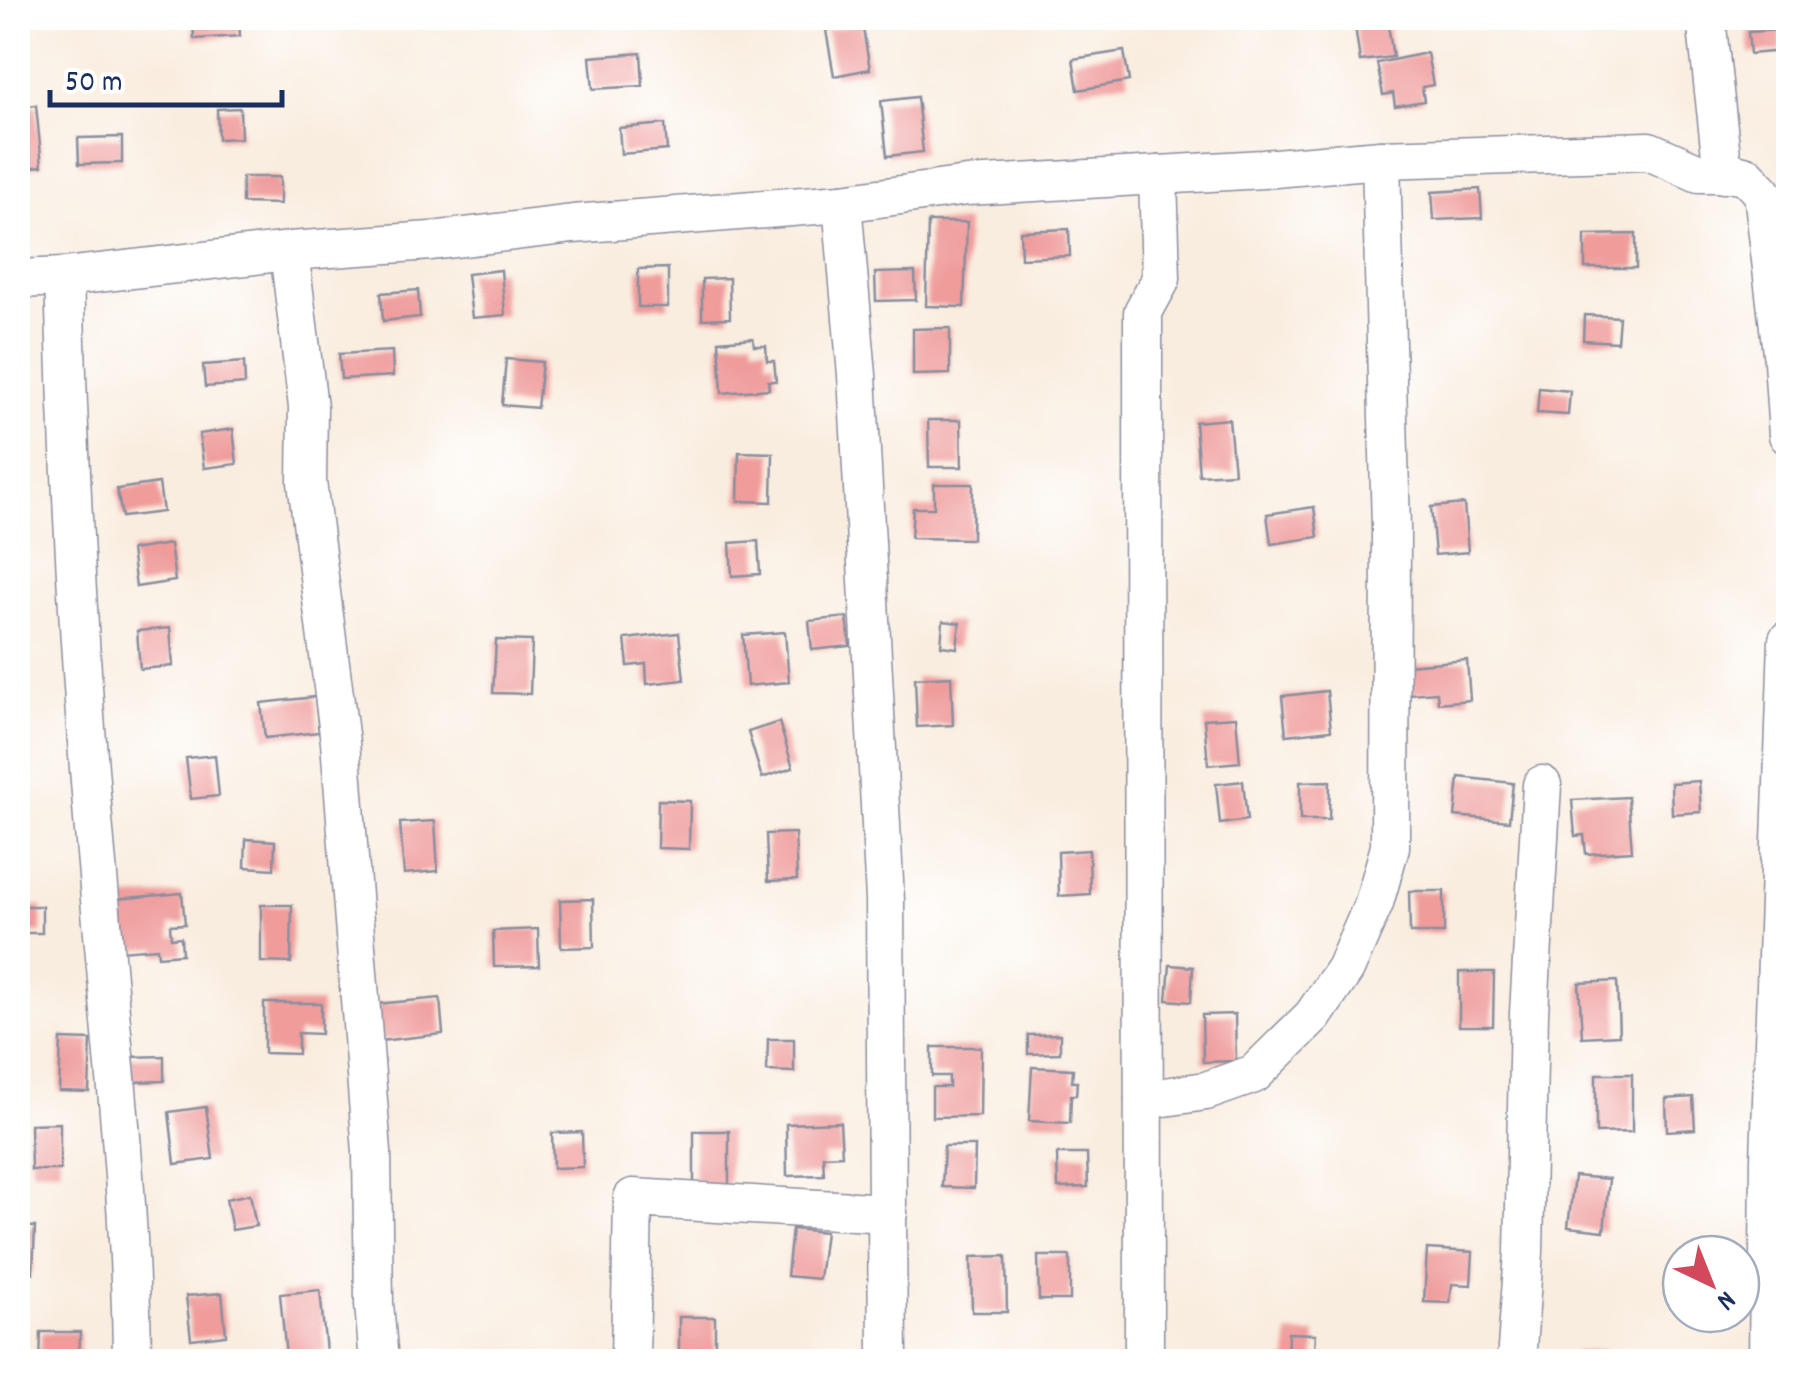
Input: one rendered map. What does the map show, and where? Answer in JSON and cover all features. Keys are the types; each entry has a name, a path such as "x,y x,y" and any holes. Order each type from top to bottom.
{"street":[{"path":"1706,18 1722,174"},
{"path":"18,279 842,203 967,186 1380,159 1649,151 1700,173 1747,176 1762,193 1784,361 1788,435"},
{"path":"1144,1100 1206,1091 1254,1074 1313,1016 1344,970 1374,903 1390,847 1392,528 1380,159"},
{"path":"1144,1362 1144,312 1161,280 1158,176"},
{"path":"842,203 857,374 885,900 888,1362"},
{"path":"289,251 308,408 308,482 340,742 372,1152 374,1304 379,1362"},
{"path":"64,277 68,454 100,897 125,1157 132,1362"},
{"path":"1768,1362 1770,1159 1788,640"},
{"path":"1516,1362 1524,1252 1529,1012 1542,785"},
{"path":"630,1362 633,1198 888,1213"}],"building":[{"path":"193,18 239,18 240,36 194,39"},
{"path":"1371,18 1387,18 1393,57 1360,61 1355,26 1372,24"},
{"path":"862,23 870,69 834,76 826,30"},
{"path":"1781,30 1782,51 1750,54 1748,32"},
{"path":"1124,51 1129,81 1078,90 1073,59"},
{"path":"641,53 643,86 593,89 590,57"},
{"path":"1427,53 1433,85 1422,87 1424,101 1395,106 1393,93 1383,95 1377,63"},
{"path":"917,97 923,152 887,156 881,101"},
{"path":"36,105 42,166 18,169 18,107"},
{"path":"240,108 241,138 218,139 217,109"},
{"path":"665,124 667,150 621,154 619,128"},
{"path":"122,137 122,163 79,164 78,138"},
{"path":"242,177 280,177 280,204 242,203"},
{"path":"1480,189 1482,218 1434,220 1432,192"},
{"path":"928,222 967,222 964,307 926,306"},
{"path":"1069,229 1070,256 1021,258 1020,231"},
{"path":"1636,234 1636,268 1585,268 1585,235"},
{"path":"668,268 668,307 638,307 638,269"},
{"path":"501,270 505,315 472,318 467,274"},
{"path":"915,272 916,300 876,301 875,273"},
{"path":"729,278 730,318 702,319 702,279"},
{"path":"418,290 420,317 383,321 381,293"},
{"path":"1584,315 1619,317 1617,342 1583,340"},
{"path":"950,328 950,374 913,375 913,329"},
{"path":"753,338 754,346 766,346 767,361 774,361 776,381 768,381 769,389 722,393 719,341"},
{"path":"392,351 393,376 341,379 339,354"},
{"path":"506,359 542,362 537,408 502,405"},
{"path":"244,362 245,384 205,387 203,365"},
{"path":"1539,388 1570,391 1568,415 1537,413"},
{"path":"1229,419 1234,473 1199,475 1195,422"},
{"path":"928,420 961,420 962,467 929,467"},
{"path":"18,425 29,425 29,460 18,460"},
{"path":"233,429 237,464 204,468 199,434"},
{"path":"739,452 773,453 772,502 738,501"},
{"path":"159,483 163,512 122,517 117,489"},
{"path":"934,484 973,484 972,539 911,538 913,508 934,508"},
{"path":"1464,504 1468,552 1435,555 1431,507"},
{"path":"1314,507 1318,537 1271,544 1267,514"},
{"path":"758,541 760,574 732,576 730,543"},
{"path":"170,544 175,581 136,587 131,550"},
{"path":"847,617 850,646 812,650 809,621"},
{"path":"943,621 960,623 957,648 941,646"},
{"path":"170,628 173,666 140,669 137,631"},
{"path":"785,632 789,682 747,686 743,635"},
{"path":"679,633 684,680 647,684 646,664 628,666 625,639"},
{"path":"496,640 532,641 530,694 493,693"},
{"path":"1467,660 1470,700 1438,703 1437,692 1409,694 1407,665"},
{"path":"951,676 953,725 917,727 915,678"},
{"path":"1327,691 1331,730 1286,735 1282,696"},
{"path":"315,697 319,732 265,738 261,703"},
{"path":"1236,717 1240,762 1208,765 1204,719"},
{"path":"779,722 793,768 762,778 748,732"},
{"path":"215,755 219,796 191,799 186,758"},
{"path":"1459,777 1513,783 1509,821 1455,816"},
{"path":"1243,781 1247,820 1220,824 1216,784"},
{"path":"1330,781 1329,820 1300,820 1300,782"},
{"path":"1699,781 1701,812 1672,814 1671,783"},
{"path":"1628,797 1632,851 1586,854 1584,835 1575,836 1572,800"},
{"path":"658,800 690,801 689,849 657,848"},
{"path":"435,821 438,871 404,874 400,823"},
{"path":"795,833 797,880 768,881 766,834"},
{"path":"246,839 275,841 274,869 245,867"},
{"path":"1089,850 1090,894 1059,896 1058,852"},
{"path":"1409,891 1444,891 1444,933 1410,933"},
{"path":"182,893 185,924 170,925 171,938 181,937 182,954 158,956 157,948 120,951 116,899"},
{"path":"593,899 594,947 561,948 560,900"},
{"path":"261,905 292,905 291,963 261,962"},
{"path":"18,906 42,906 42,933 18,933"},
{"path":"538,929 539,966 494,967 493,931"},
{"path":"1170,965 1193,967 1191,1002 1167,1000"},
{"path":"1459,972 1494,972 1493,1026 1459,1026"},
{"path":"1617,981 1619,1035 1582,1037 1579,983"},
{"path":"440,998 443,1034 379,1041 376,1004"},
{"path":"264,1003 321,1003 321,1034 298,1033 298,1054 264,1053"},
{"path":"1235,1014 1236,1061 1203,1062 1202,1015"},
{"path":"1060,1034 1060,1053 1028,1054 1028,1035"},
{"path":"61,1039 91,1040 89,1092 59,1091"},
{"path":"768,1039 794,1039 794,1072 767,1071"},
{"path":"932,1047 981,1047 980,1116 932,1117 932,1087 949,1087 949,1076 932,1076"},
{"path":"164,1056 164,1081 131,1082 130,1057"},
{"path":"1032,1067 1073,1069 1072,1082 1077,1082 1076,1095 1071,1095 1070,1123 1029,1121"},
{"path":"1596,1074 1632,1074 1632,1132 1596,1133"},
{"path":"1693,1097 1695,1129 1667,1131 1666,1099"},
{"path":"206,1107 213,1159 175,1164 169,1112"},
{"path":"840,1122 842,1155 823,1156 824,1175 787,1176 786,1124"},
{"path":"60,1123 60,1170 31,1170 30,1124"},
{"path":"694,1131 729,1131 729,1184 694,1184"},
{"path":"582,1132 583,1167 553,1168 552,1133"},
{"path":"944,1146 975,1146 974,1188 942,1187"},
{"path":"1057,1154 1087,1154 1088,1187 1058,1188"},
{"path":"1574,1176 1609,1179 1604,1231 1568,1227"},
{"path":"250,1194 256,1226 232,1230 226,1199"},
{"path":"18,1226 35,1227 33,1273 18,1273"},
{"path":"792,1229 825,1232 819,1279 787,1276"},
{"path":"1427,1249 1473,1252 1471,1285 1452,1284 1450,1303 1424,1302"},
{"path":"1006,1256 1007,1312 972,1312 971,1257"},
{"path":"1038,1256 1070,1256 1070,1300 1039,1300"},
{"path":"320,1290 326,1352 286,1356 280,1294"},
{"path":"222,1293 226,1335 191,1339 186,1296"},
{"path":"679,1317 715,1317 715,1362 679,1362"},
{"path":"41,1332 80,1332 79,1362 40,1362"},
{"path":"1288,1333 1316,1334 1314,1362 1287,1362"},
{"path":"1606,1351 1606,1362 1575,1362 1574,1352"}]}
